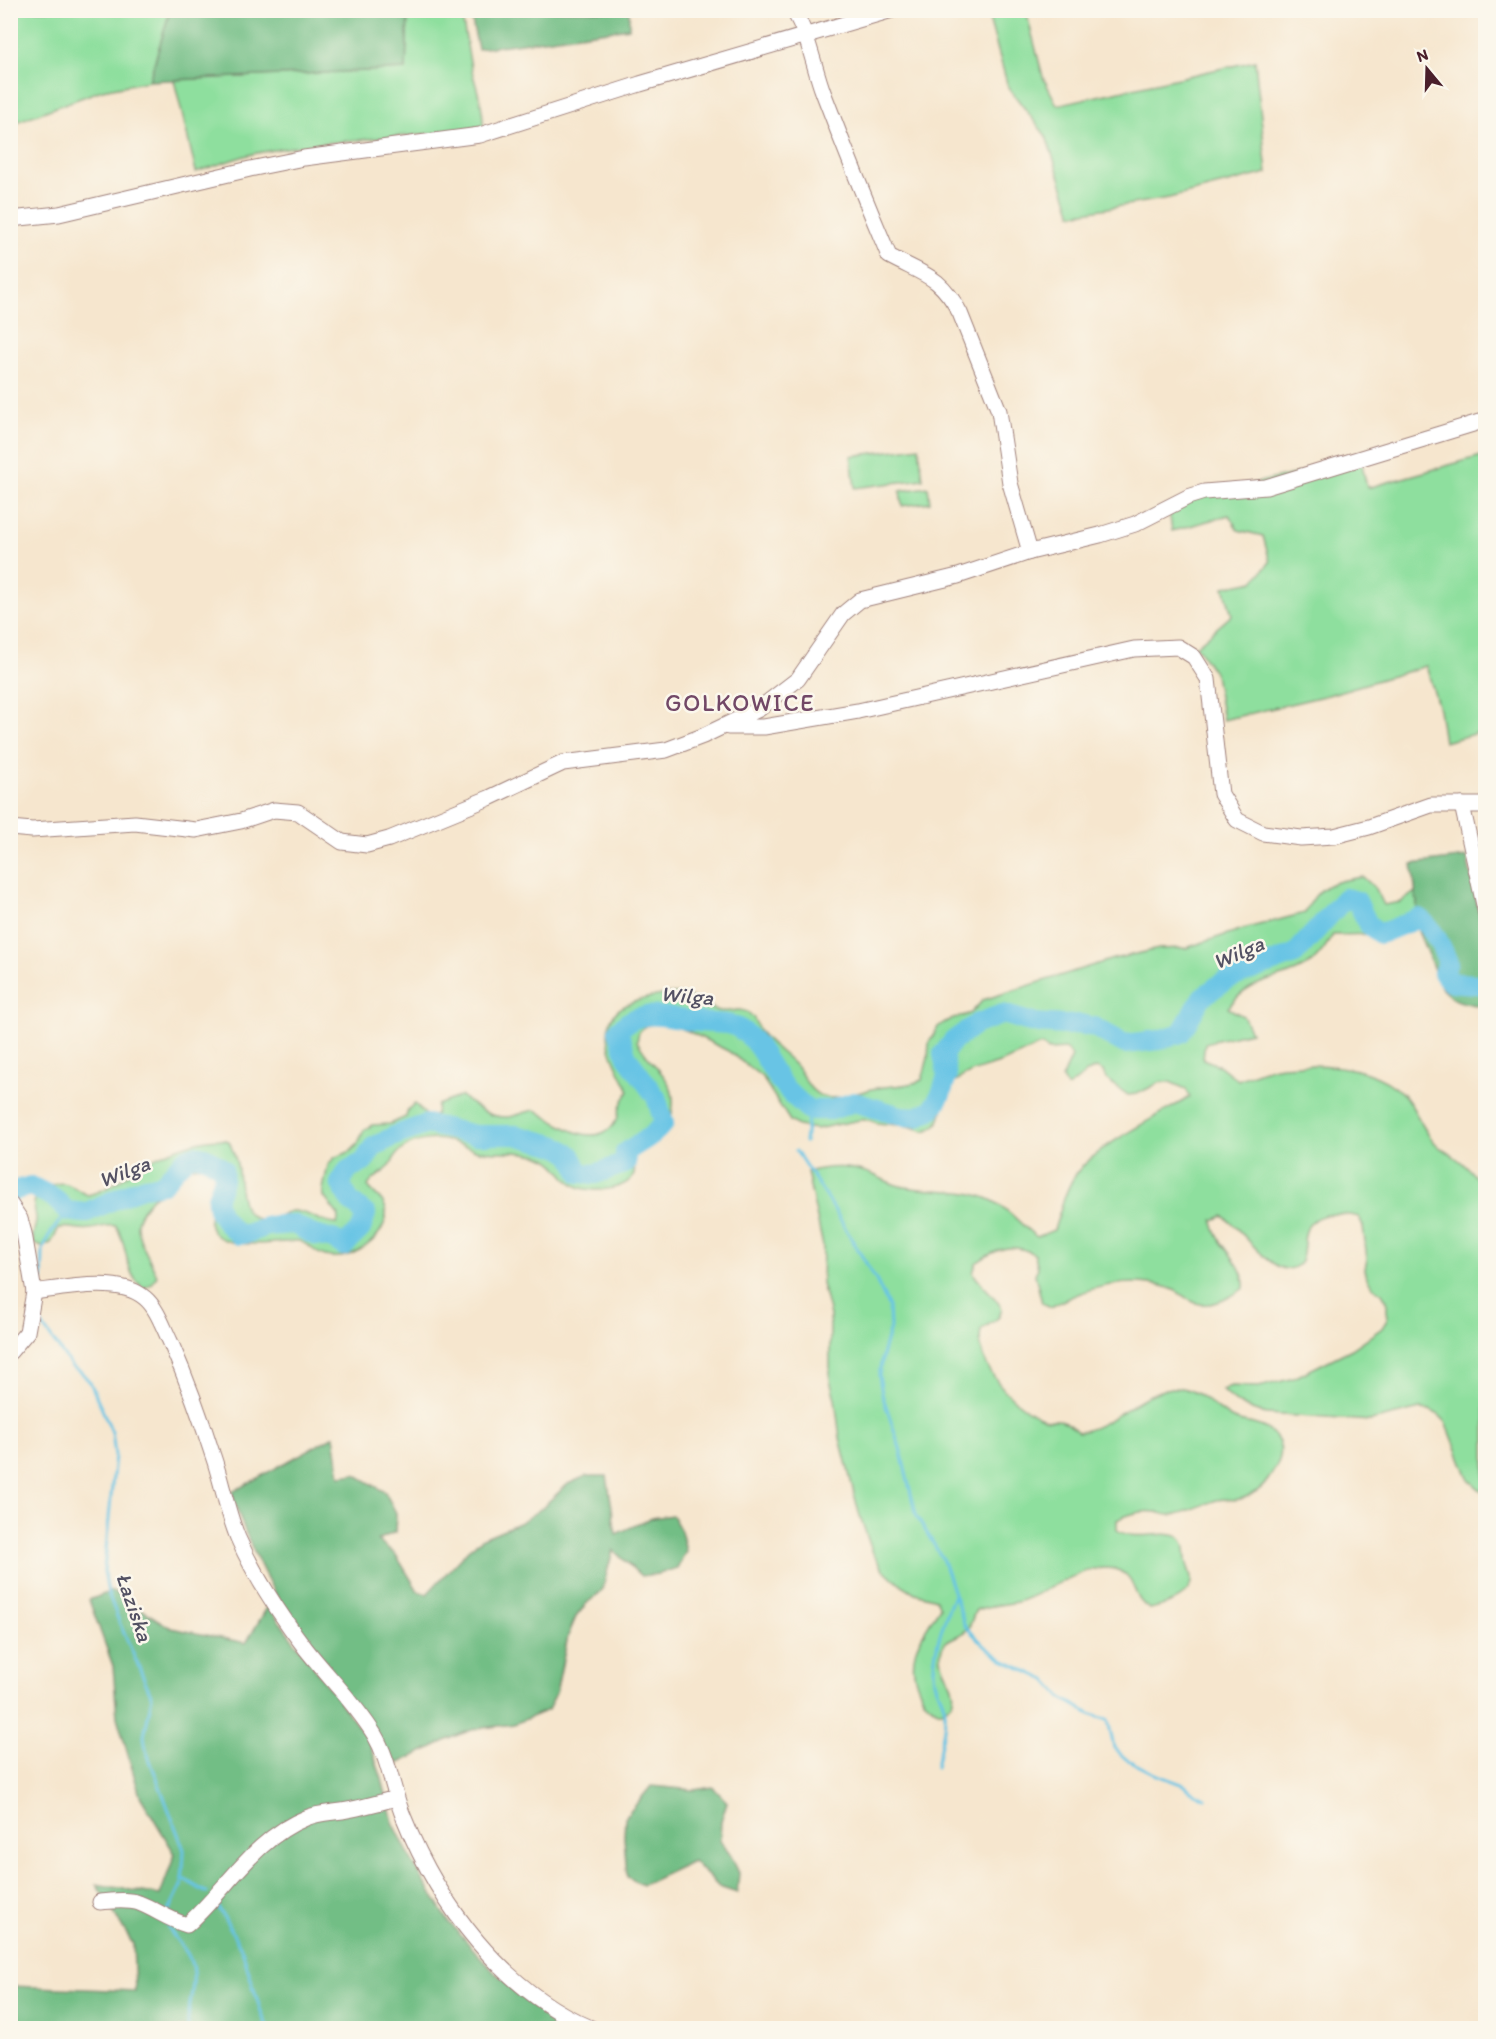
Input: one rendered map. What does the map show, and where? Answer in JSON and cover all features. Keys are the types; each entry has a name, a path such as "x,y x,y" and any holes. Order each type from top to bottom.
{"street":[{"path":"793,10 801,23 816,73 849,162 889,256 932,277 941,284 960,314 999,411 1010,483 1030,552"},
{"path":"10,219 59,214 304,158 480,135 640,84 892,10"},
{"path":"10,828 32,830 135,823 196,830 241,821 274,810 298,812 342,842 367,846 489,798 563,763 666,750 724,727 759,709 798,679 843,614 860,600 970,573 1030,552 1100,535 1135,524 1188,497 1204,492 1266,487 1485,420"},
{"path":"724,727 764,727 858,711 1134,650 1178,647 1194,657 1208,679 1221,794 1237,820 1263,833 1300,838 1335,836 1369,827 1431,805 1485,805"},
{"path":"1462,805 1485,914"},
{"path":"10,1204 20,1219 24,1233 34,1292 27,1332 10,1352"},
{"path":"34,1292 103,1285 138,1292 148,1300 160,1319 180,1365 211,1450 239,1540 257,1575 300,1639 374,1733 392,1775 396,1798 423,1860 457,1916 500,1968 566,2016 591,2028"},
{"path":"100,1902 121,1900 138,1903 162,1916 187,1925 231,1877 284,1828 323,1812 340,1811 396,1798"}],"green space":[{"path":"11,10 170,11 149,81 102,90 11,124"},
{"path":"500,10 629,11 629,28 478,49 471,16"},
{"path":"170,11 408,11 406,69 149,81"},
{"path":"408,11 460,11 481,106 483,127 285,148 249,155 196,172 174,80 406,69"},
{"path":"987,11 1026,11 1043,77 1057,105 1255,61 1267,173 1169,198 1072,214 1046,136 1008,87"},
{"path":"919,447 923,479 855,488 851,456"},
{"path":"1485,455 1485,731 1444,742 1439,709 1426,666 1328,695 1223,720 1215,674 1196,646 1232,615 1224,587 1254,581 1270,562 1263,536 1238,530 1229,515 1172,531 1169,510 1189,498 1361,459 1367,488"},
{"path":"928,487 930,502 902,506 900,491"},
{"path":"1467,857 1485,942 1485,1007 1457,1000 1442,989 1416,926 1417,903 1412,864"},
{"path":"1363,877 1376,889 1384,905 1401,902 1415,892 1416,926 1381,934 1333,935 1319,955 1303,968 1259,984 1237,997 1228,1008 1243,1016 1251,1032 1205,1043 1203,1059 1220,1066 1238,1080 1271,1068 1298,1065 1347,1068 1378,1077 1404,1095 1432,1139 1467,1167 1483,1187 1486,1192 1485,1494 1469,1480 1446,1422 1430,1410 1420,1409 1371,1421 1267,1414 1242,1406 1222,1390 1231,1386 1259,1387 1294,1378 1352,1349 1382,1328 1387,1320 1387,1301 1367,1278 1363,1226 1359,1217 1337,1214 1315,1219 1306,1231 1303,1255 1299,1265 1287,1269 1271,1262 1223,1216 1213,1220 1219,1238 1240,1270 1244,1288 1228,1298 1209,1304 1193,1302 1167,1287 1137,1283 1111,1285 1086,1291 1051,1307 1042,1303 1035,1274 1038,1268 1035,1255 1019,1248 1005,1248 976,1263 973,1273 1002,1309 998,1318 981,1330 980,1343 990,1370 1009,1395 1021,1405 1045,1419 1063,1421 1078,1432 1101,1424 1159,1391 1181,1388 1196,1393 1234,1419 1268,1430 1277,1439 1281,1452 1276,1467 1265,1484 1244,1498 1217,1500 1176,1514 1141,1512 1117,1520 1117,1530 1125,1534 1142,1536 1167,1534 1182,1540 1191,1582 1186,1593 1175,1601 1150,1609 1140,1601 1126,1575 1109,1568 1096,1569 1069,1578 1017,1602 976,1610 966,1631 949,1640 941,1652 941,1660 953,1691 950,1705 942,1711 931,1706 923,1697 913,1666 921,1637 940,1607 936,1599 915,1593 896,1581 881,1567 872,1551 859,1513 840,1438 830,1380 830,1315 822,1284 823,1246 807,1172 824,1168 849,1168 866,1172 900,1186 980,1196 1004,1208 1037,1237 1054,1230 1069,1187 1076,1174 1086,1163 1113,1142 1190,1097 1186,1089 1170,1082 1161,1082 1137,1094 1128,1095 1106,1079 1103,1071 1096,1068 1067,1087 1062,1079 1072,1056 1067,1049 1049,1050 1041,1045 959,1079 944,1097 939,1121 934,1127 925,1131 869,1120 816,1129 798,1126 790,1121 762,1077 728,1051 688,1031 662,1022 645,1026 639,1032 637,1041 671,1088 673,1099 668,1128 634,1139 630,1146 634,1173 631,1179 619,1186 594,1190 581,1188 571,1182 552,1162 538,1156 514,1152 480,1151 450,1141 434,1139 419,1141 404,1148 388,1168 370,1183 368,1186 382,1201 385,1208 385,1221 381,1230 368,1245 349,1255 326,1256 297,1241 245,1244 234,1243 217,1236 211,1229 210,1218 221,1187 223,1172 212,1167 199,1166 185,1168 173,1176 165,1189 151,1198 137,1221 139,1236 157,1276 152,1284 144,1288 137,1282 129,1267 123,1242 116,1226 87,1229 59,1228 51,1243 42,1247 34,1244 33,1241 36,1219 34,1203 37,1197 52,1185 63,1183 88,1195 96,1193 156,1157 208,1140 229,1141 237,1164 242,1200 249,1214 266,1220 293,1211 337,1224 339,1216 324,1197 323,1189 328,1165 334,1158 351,1151 357,1145 364,1130 372,1125 390,1124 406,1117 408,1109 415,1104 428,1117 436,1114 437,1105 461,1096 494,1116 508,1117 536,1110 566,1128 588,1135 598,1134 608,1130 616,1121 621,1104 629,1091 610,1049 608,1031 611,1020 617,1011 627,1005 660,995 683,995 720,1011 739,1010 750,1014 766,1039 795,1065 811,1088 819,1095 838,1098 872,1089 911,1084 922,1080 928,1058 929,1042 938,1027 945,1022 971,1013 983,1000 1113,959 1159,949 1186,948 1243,929 1305,913 1321,890 1335,883"},
{"path":"334,1436 340,1476 355,1474 385,1492 396,1513 395,1532 378,1540 396,1555 418,1591 427,1594 468,1550 483,1538 521,1522 539,1510 568,1484 586,1476 607,1476 616,1534 652,1518 672,1515 681,1531 686,1551 677,1568 659,1574 641,1576 613,1550 602,1591 587,1603 576,1617 568,1636 556,1693 548,1710 514,1724 475,1729 458,1735 395,1765 324,1668 280,1601 244,1530 232,1492"},
{"path":"112,1591 171,1628 246,1643 268,1606 369,1741 393,1822 414,1865 449,1922 495,1973 555,2019 553,2028 11,2028 11,1986 135,1991 133,1944 96,1884 160,1895 175,1854 140,1796 117,1717 113,1666 89,1600"},
{"path":"651,1786 694,1790 713,1787 727,1802 721,1821 720,1840 739,1873 737,1893 719,1887 693,1861 643,1885 627,1877 625,1818"}],"waterway":[{"name":"Wilga","path":"10,1194 31,1186 53,1197 67,1211 85,1213 145,1187 163,1184 183,1161 196,1155 212,1161 223,1169 223,1181 217,1198 218,1209 223,1219 239,1235 267,1226 293,1224 314,1235 333,1239 344,1246 361,1229 366,1214 350,1201 340,1183 348,1170 364,1162 373,1147 394,1136 427,1124 475,1135 516,1135 557,1146 571,1155 580,1173 595,1174 626,1163 625,1153 664,1123 656,1097 627,1057 618,1031 637,1018 657,1016 735,1026 747,1034 785,1088 809,1110 831,1110 854,1102 901,1116 917,1117 932,1109 941,1094 947,1076 943,1054 954,1040 976,1024 1003,1014 1033,1023 1080,1024 1094,1027 1125,1044 1159,1040 1181,1033 1202,997 1226,980 1295,954 1345,898 1357,901 1368,924 1380,934 1419,918 1433,932 1443,950 1448,962 1443,973 1450,982 1486,985"},
{"path":"805,1142 809,1110"},
{"path":"796,1151 828,1199 876,1280 889,1307 890,1328 879,1375 882,1394 900,1448 916,1515 942,1558 965,1626 1003,1660 1046,1680 1062,1698 1092,1715 1108,1720 1114,1748 1126,1759 1157,1775 1184,1785 1205,1798"},
{"name":"Łaziska","path":"42,1282 43,1250 48,1237 67,1211"},
{"name":"Łaziska","path":"42,1296 37,1314 40,1322 72,1367 81,1372 90,1382 112,1432 115,1455 104,1571 108,1593 152,1697 144,1736 146,1750 184,1850 182,1884 169,1911"},
{"path":"936,1767 945,1712 935,1681 935,1660 939,1637 954,1595"},
{"name":"Łaziska","path":"182,1878 207,1893"},
{"name":"Łaziska","path":"216,1903 242,1950 268,2028"},
{"path":"168,1925 187,1953 192,1966 193,1984 188,2028"}],"district":[{"name":"GOLKOWICE","path":"740,703"}]}
